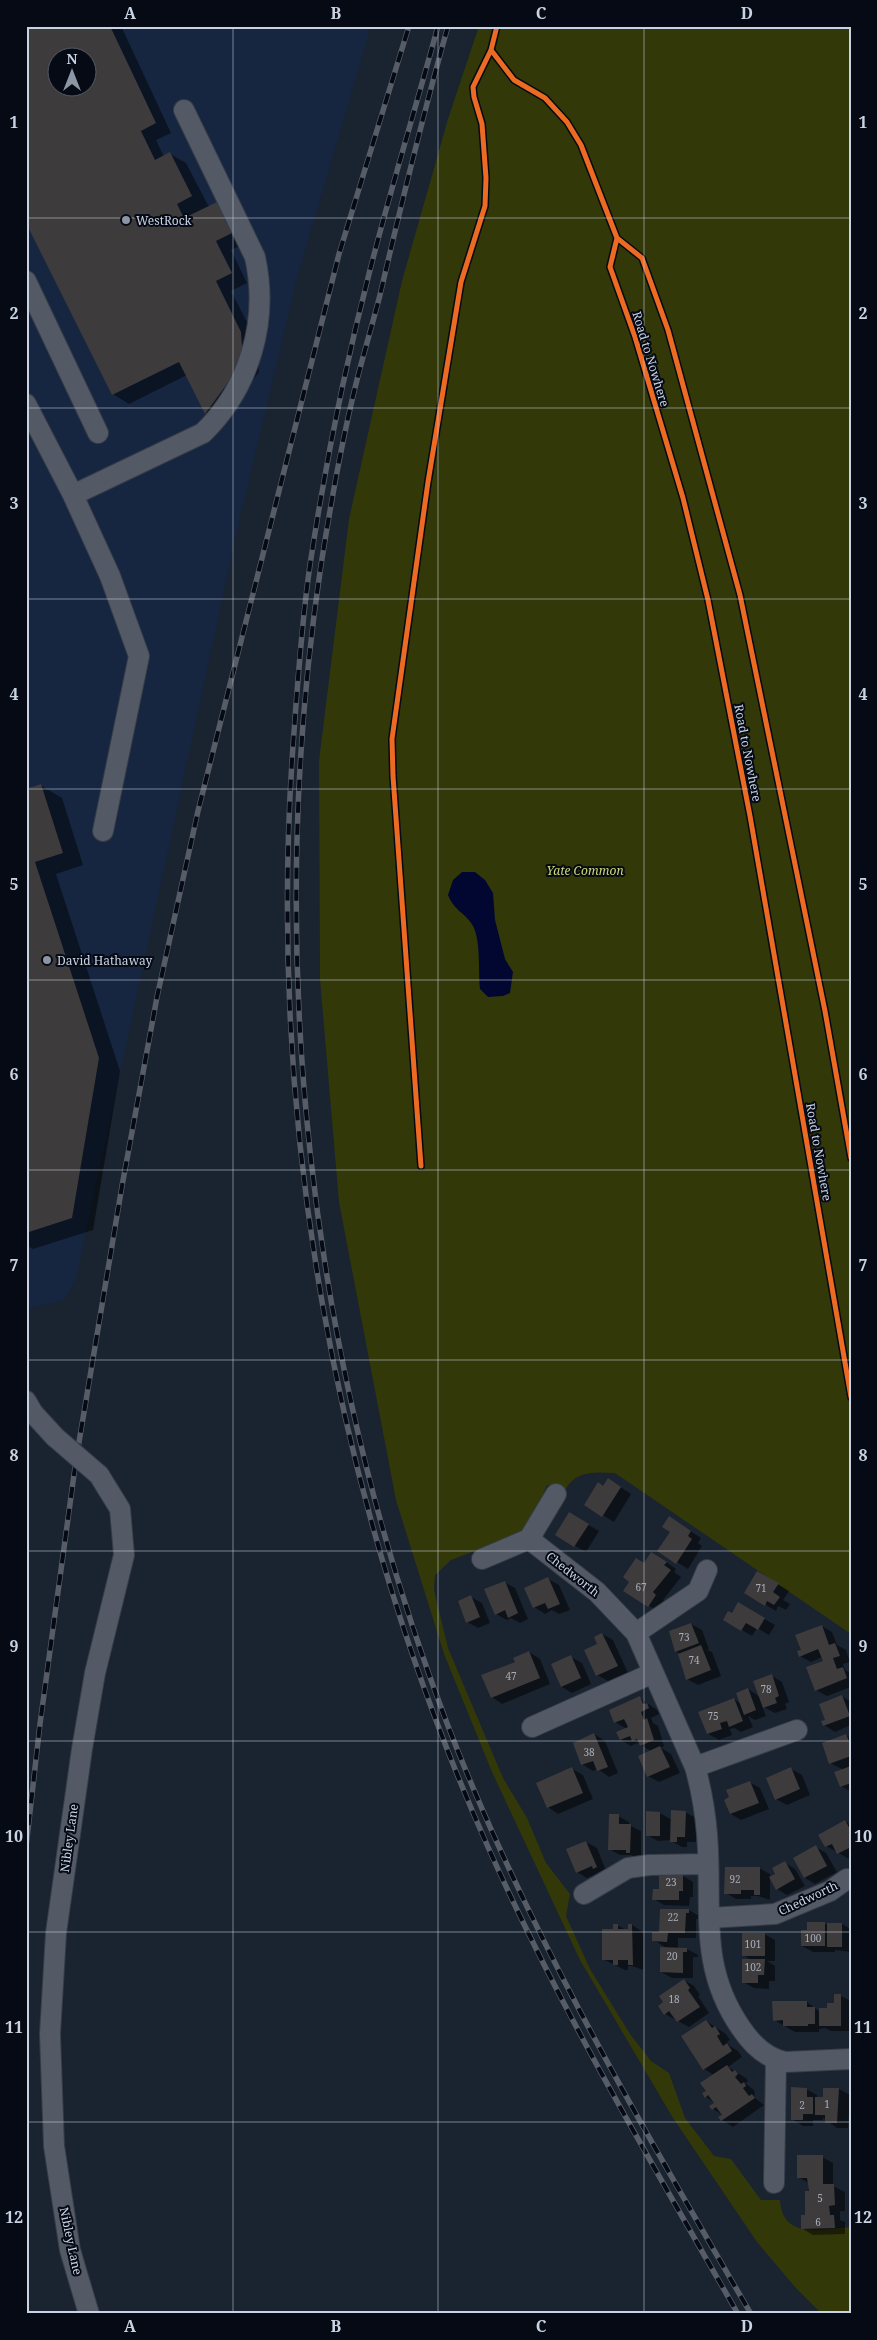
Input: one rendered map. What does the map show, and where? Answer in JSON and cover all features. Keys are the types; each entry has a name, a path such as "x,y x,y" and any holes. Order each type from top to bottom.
{"street":[{"path":"73,495 203,433 219,418 247,371 260,319 260,277 255,257 184,110"},
{"path":"26,281 98,433"},
{"path":"26,404 73,495 110,576 139,656 103,831"},
{"name":"Nibley Lane","path":"26,1401 33,1413 55,1438 99,1475 120,1508 124,1555 95,1673 82,1749 56,1934 50,2034 54,2146 70,2250 88,2314"},
{"path":"482,1559 529,1539 556,1494"},
{"name":"Chedworth","path":"529,1539 597,1592 636,1633 695,1766 701,1787 708,1864 709,1918 713,1965 719,1989 729,2011 747,2038 776,2060"},
{"path":"636,1633 698,1591 707,1570"},
{"path":"532,1727 653,1673"},
{"path":"695,1766 797,1730"},
{"path":"584,1894 628,1868 649,1865 708,1864"},
{"name":"Chedworth","path":"709,1918 775,1914 830,1891 847,1880"},
{"path":"774,2183 776,2060 785,2062 851,2060"}],"shaded area":[{"path":"26,26 371,26 296,281 235,539 76,1278 64,1300 26,1309"},
{"path":"462,872 475,872 485,880 493,893 495,920 505,959 513,972 510,993 503,996 488,997 480,989 476,932 470,921 454,905 448,895 453,880"}],"green space":[{"name":"Yate Common","path":"479,26 851,26 851,1634 615,1473 593,1473 580,1476 569,1483 565,1490 556,1485 547,1485 529,1526 524,1532 451,1560 435,1575 434,1590 448,1648 503,1778 527,1818 546,1863 570,1894 566,1916 590,1969 630,2034 651,2061 669,2073 685,2118 714,2156 731,2159 761,2200 780,2200 782,2213 796,2227 816,2230 851,2227 851,2314 822,2314 795,2287 757,2242 673,2118 580,1960 492,1772 444,1654 396,1500 339,1202 320,979 319,761 349,519 402,281 448,119"}],"building":[{"name":"WestRock","path":"26,26 110,26 156,123 141,131 155,160 170,152 192,196 177,204 184,218 217,202 232,233 216,241 232,273 216,281 241,332 243,362 205,414 179,362 112,395 26,223"},
{"name":"David Hathaway","path":"41,784 63,853 35,862 99,1058 72,1218 26,1233 26,789"},
{"path":"608,1478 621,1487 602,1517 584,1505 598,1482 603,1486"},
{"path":"569,1512 589,1524 574,1547 555,1535"},
{"path":"669,1516 691,1531 688,1536 692,1539 676,1564 657,1551 670,1532 662,1527"},
{"path":"651,1552 667,1562 664,1565 671,1570 653,1592 656,1595 648,1607 623,1591 629,1582 623,1577 636,1558 644,1563"},
{"path":"757,1571 779,1583 773,1592 780,1597 774,1605 767,1601 765,1606 744,1593"},
{"path":"548,1577 560,1604 548,1609 545,1603 533,1608 524,1588"},
{"path":"505,1581 518,1613 508,1618 505,1610 495,1615 484,1589"},
{"path":"471,1595 480,1617 466,1623 458,1601"},
{"path":"738,1602 765,1618 758,1630 746,1623 741,1631 723,1620 728,1611 732,1613"},
{"path":"691,1623 699,1643 675,1652 669,1631"},
{"path":"822,1625 829,1645 835,1643 840,1656 833,1658 837,1669 843,1667 847,1678 815,1691 806,1667 823,1661 818,1649 799,1657 797,1651 801,1650 795,1635"},
{"path":"602,1633 618,1666 596,1676 584,1650 597,1644 594,1637"},
{"path":"701,1645 711,1670 686,1680 678,1654"},
{"path":"529,1651 540,1678 491,1698 481,1675 515,1662 513,1658"},
{"path":"571,1655 581,1678 561,1687 551,1664"},
{"path":"772,1674 779,1696 775,1698 777,1703 763,1708 753,1681"},
{"path":"748,1688 756,1710 744,1715 736,1693"},
{"path":"842,1695 850,1716 823,1726 821,1721 825,1720 819,1704"},
{"path":"640,1696 643,1704 647,1703 649,1708 641,1712 644,1720 647,1718 654,1740 640,1746 637,1739 632,1741 630,1736 620,1740 616,1732 628,1727 624,1719 614,1723 609,1710"},
{"path":"734,1698 743,1721 729,1727 727,1721 720,1723 722,1729 707,1734 698,1712"},
{"path":"594,1733 608,1767 597,1771 593,1761 581,1765 573,1743"},
{"path":"846,1734 851,1746 851,1756 829,1764 822,1743"},
{"path":"660,1746 670,1767 647,1777 638,1756"},
{"path":"851,1766 851,1783 840,1787 834,1772"},
{"path":"572,1767 583,1793 547,1808 536,1783"},
{"path":"791,1767 800,1789 775,1800 766,1778"},
{"path":"750,1781 759,1803 730,1814 724,1800 729,1797 726,1790"},
{"path":"671,1810 686,1811 685,1837 677,1837 677,1842 670,1842"},
{"path":"646,1811 660,1812 660,1836 646,1836"},
{"path":"609,1814 619,1814 619,1824 631,1824 630,1853 626,1853 626,1850 608,1850"},
{"path":"845,1820 851,1831 851,1847 837,1854 832,1844 825,1847 818,1835"},
{"path":"586,1841 597,1867 593,1869 592,1866 576,1873 566,1849"},
{"path":"816,1845 827,1866 804,1878 793,1858"},
{"path":"785,1861 795,1879 776,1890 769,1877 775,1874 772,1868"},
{"path":"725,1867 760,1867 760,1895 754,1895 754,1890 741,1890 741,1894 724,1894"},
{"path":"659,1874 683,1874 683,1891 679,1891 679,1900 652,1900 653,1889 659,1889"},
{"path":"660,1909 689,1909 689,1913 686,1913 685,1933 668,1933 667,1942 652,1941 652,1932 659,1932"},
{"path":"807,1922 825,1922 825,1946 801,1946 801,1930 807,1930"},
{"path":"827,1923 842,1923 842,1947 827,1947"},
{"path":"613,1924 618,1924 618,1929 628,1929 628,1924 632,1924 633,1965 628,1965 628,1960 618,1960 618,1965 613,1965 613,1960 602,1960 602,1929 613,1929"},
{"path":"742,1933 765,1933 765,1956 742,1956"},
{"path":"660,1947 687,1948 687,1952 683,1952 683,1973 660,1972"},
{"path":"742,1959 765,1959 764,1975 758,1975 758,1983 742,1983"},
{"path":"684,1979 690,1988 688,1990 700,2007 677,2022 669,2011 664,2015 658,2006 663,2002 659,1996"},
{"path":"834,1994 841,1994 841,2026 819,2026 819,2008 827,2008 827,2003 834,2003"},
{"path":"772,2001 807,2001 807,2007 815,2007 815,2024 808,2024 808,2026 783,2026 783,2020 773,2021"},
{"path":"706,2020 712,2028 715,2026 720,2034 717,2036 723,2046 727,2043 732,2051 703,2070 681,2036"},
{"path":"727,2065 732,2072 735,2070 738,2074 735,2077 741,2084 744,2082 746,2086 743,2088 749,2096 752,2094 755,2098 721,2121 718,2117 722,2115 716,2107 712,2110 709,2106 714,2103 708,2095 705,2098 702,2093 706,2091 700,2083"},
{"path":"791,2087 807,2088 807,2097 813,2097 813,2114 803,2114 803,2120 791,2120"},
{"path":"823,2088 839,2088 837,2123 825,2123 825,2115 815,2115 815,2097 823,2097"},
{"path":"797,2155 823,2155 823,2184 834,2184 835,2205 829,2206 830,2215 834,2215 835,2228 801,2229 801,2215 805,2215 805,2191 809,2191 807,2178 797,2178"}],"railway":[{"path":"26,1847 40,1724 76,1460 122,1186 157,997 198,811 339,254 409,26"},
{"path":"438,26 378,239 352,343 329,453 307,586 294,732 288,875 290,1018 302,1160 322,1302 351,1441 388,1579 434,1715 488,1847 545,1967 607,2084 738,2314"},
{"path":"448,26 352,399 337,470 321,565 304,711 297,858 299,1006 310,1153 331,1300 361,1445 400,1587 448,1726 479,1803 550,1953 627,2099 751,2314"}],"cycle path":[{"path":"421,1166 393,776 392,739 428,482 461,282 485,206 486,178 482,124 473,87 491,50 497,26"},
{"path":"491,50 514,80 545,98 567,122 581,145 617,238 642,258 668,330 740,595 825,1011 851,1158"},
{"name":"Road to Nowhere","path":"617,238 610,267 635,337 683,498 708,600 750,816 851,1397"}],"place":[{"name":"WestRock","path":"126,220"},
{"name":"David Hathaway","path":"47,960"}]}
